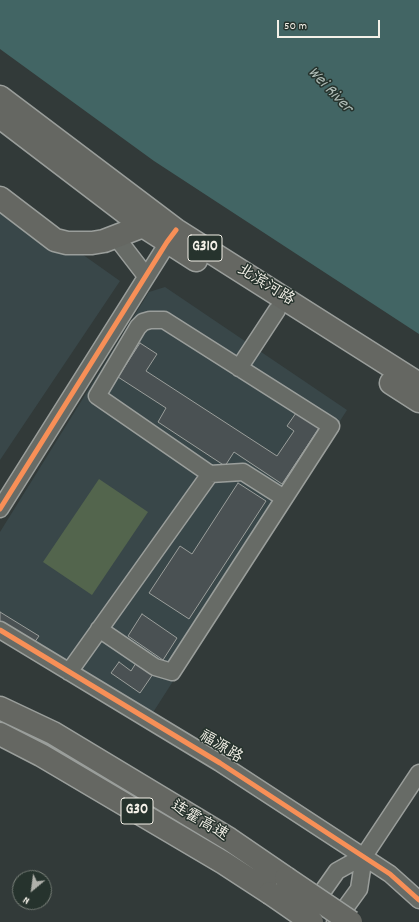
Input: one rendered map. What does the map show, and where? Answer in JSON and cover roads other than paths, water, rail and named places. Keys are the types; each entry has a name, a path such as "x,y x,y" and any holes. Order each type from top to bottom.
{"highway":[{"name":"北滨河路","path":"0,98 148,219"},
{"name":"北滨河路","path":"0,117 277,310 419,401"},
{"path":"0,198 55,240 67,243 92,244 116,237 148,219"},
{"name":"北滨河路","path":"172,236 419,384"},
{"path":"0,697 53,733"},
{"name":"连霍高速","path":"0,708 53,733 229,839 351,922"},
{"name":"连霍高速","path":"0,734 41,755 211,855 312,922"}],"street":[{"path":"0,509 172,236"},
{"path":"116,237 146,276"},
{"path":"239,368 277,310"},
{"path":"99,629 155,667 172,672 284,498 330,426 170,323 164,320 150,320 143,322 138,327 96,396 210,474 243,472 284,498"},
{"path":"69,672 210,474"},
{"name":"福源路","path":"0,630 220,763 364,856 390,874 419,900"},
{"path":"335,922 359,889 364,856 419,773"},
{"path":"301,922 337,871 364,856"}],"water":[{"name":"Wei River","path":"0,0 419,0 419,334 154,161 0,49"}]}
